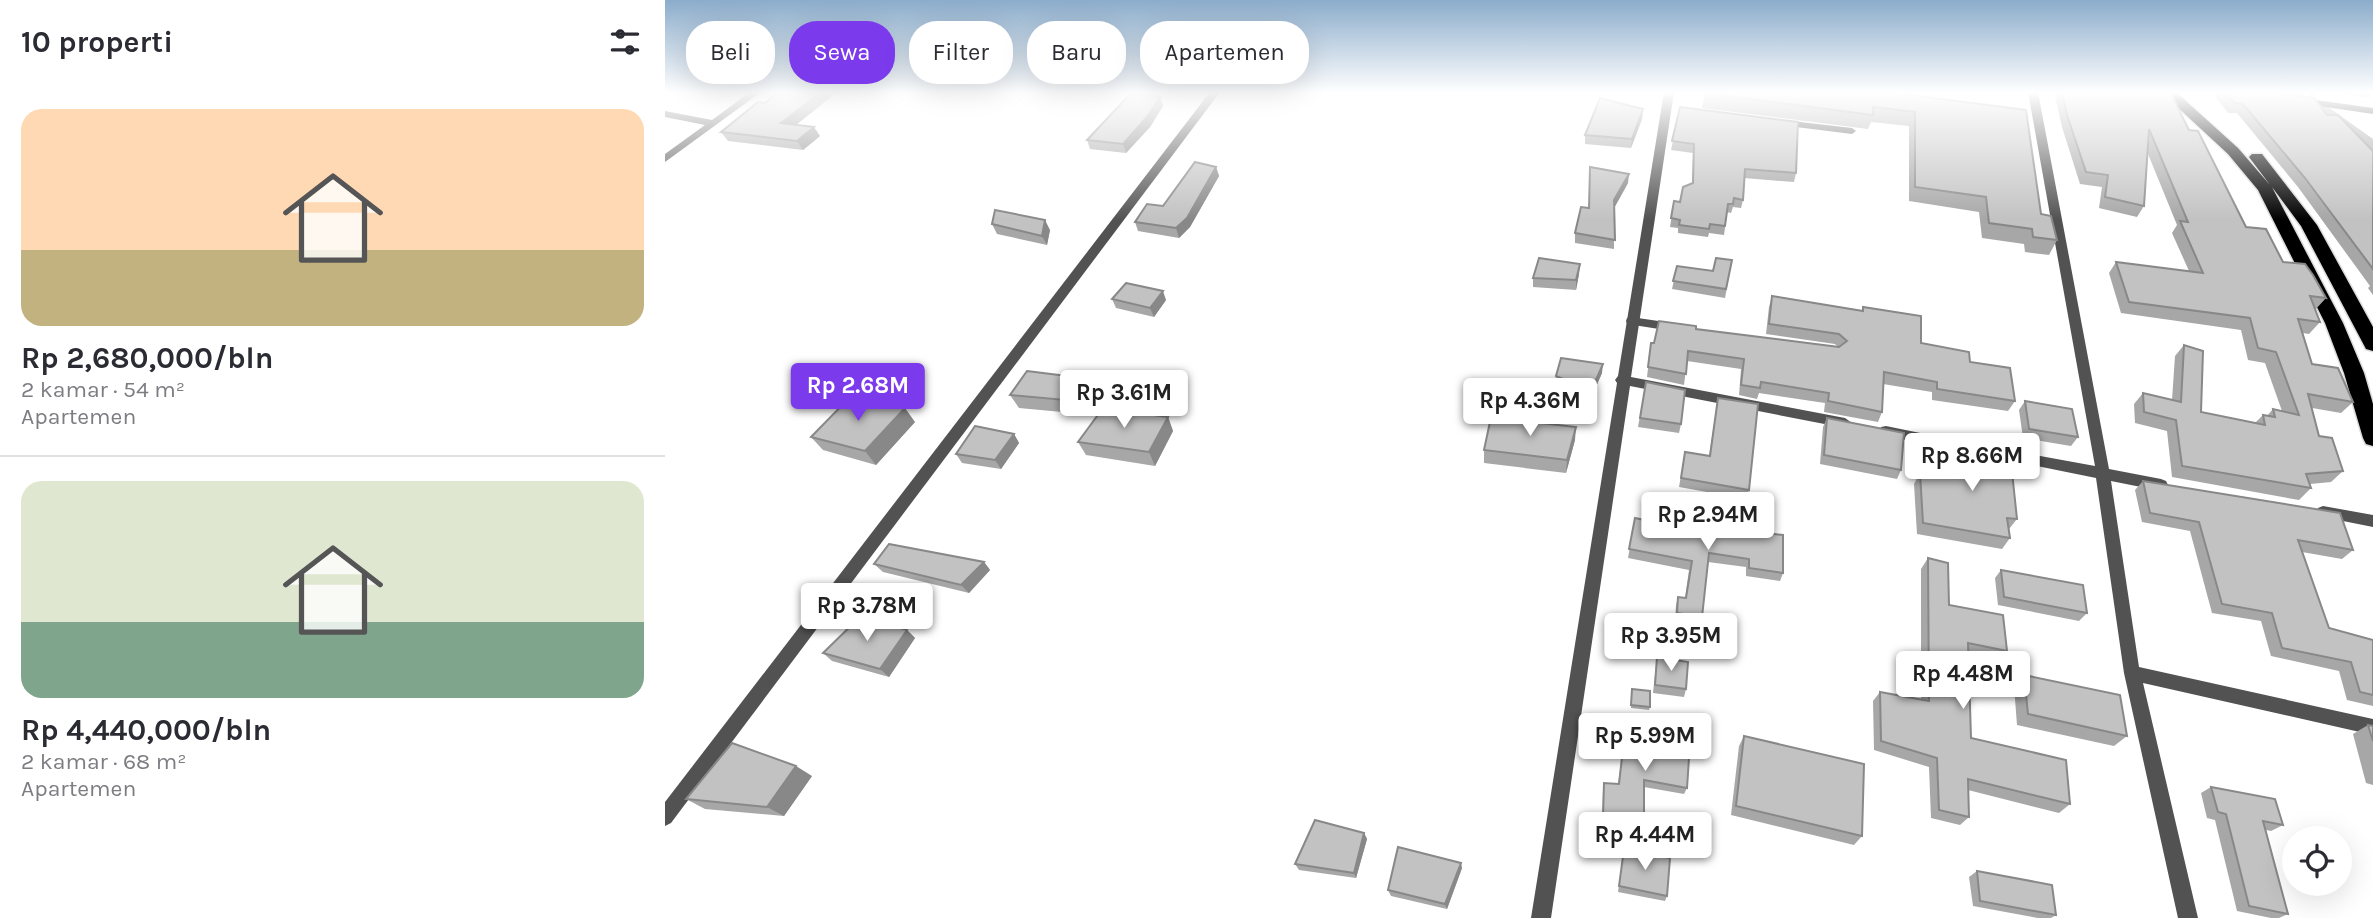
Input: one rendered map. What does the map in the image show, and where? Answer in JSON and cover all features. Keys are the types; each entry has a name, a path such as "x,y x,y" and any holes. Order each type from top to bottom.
{"highway":[{"path":"2215,135 2241,159 2271,199 2334,323 2354,373 2373,438"},
{"path":"2235,135 2281,185 2309,225 2373,344"}],"street":[{"path":"665,159 697,135"},
{"path":"665,817 1183,135"},
{"path":"1541,918 1631,321 1668,135"},
{"path":"2041,135 2103,474 2132,673 2188,918"},
{"path":"1622,380 2171,486"},
{"path":"2313,511 2373,521"},
{"path":"2132,673 2373,727"}],"lane":[{"path":"1631,321 1686,329"}],"building":[{"path":"745,135 804,135 797,141"},
{"path":"1092,135 1131,135 1123,144 1087,140"},
{"path":"1585,135 1634,135 1632,139"},
{"path":"1673,135 1797,135 1796,173 1745,169 1743,200 1734,198 1733,204 1728,204 1725,226 1710,224 1709,229 1679,225 1680,220 1671,218 1674,201 1680,202 1683,187 1693,183 1694,144 1672,141"},
{"path":"1915,135 2030,135 2041,214 2051,216 2057,240 2033,237 2032,229 1989,223 1986,197 1915,187"},
{"path":"2074,135 2149,135 2144,206 2105,197 2108,175 2086,172"},
{"path":"2151,135 2200,135 2246,227 2266,229 2283,262 2305,264 2313,275 2326,298 2310,296 2320,322 2298,319 2312,364 2338,368 2353,402 2308,394 2319,436 2332,438 2343,471 2306,474 2311,488 2182,466 2176,420 2144,412 2143,393 2181,402 2184,345 2203,351 2201,412 2265,425 2263,415 2275,417 2273,409 2299,415 2276,352 2258,348 2250,318 2129,302 2116,262 2203,273 2180,221 2188,222"},
{"path":"2269,135 2357,135 2373,151 2373,269"},
{"path":"1195,162 1216,167 1187,218 1176,228 1135,222 1147,204 1163,206"},
{"path":"1590,167 1629,174 1614,200 1615,240 1575,233 1581,207 1589,208"},
{"path":"995,210 1045,220 1042,236 992,224"},
{"path":"1539,258 1580,264 1576,280 1533,278"},
{"path":"1716,258 1732,260 1726,289 1673,281 1677,266 1713,271"},
{"path":"1126,283 1163,291 1150,308 1112,299"},
{"path":"1772,296 1863,311 1863,307 1921,316 1921,343 1969,352 1970,362 2010,368 2015,401 1937,389 1937,382 1884,372 1882,412 1828,401 1829,393 1761,382 1760,388 1741,385 1744,359 1688,351 1686,374 1648,367 1651,343 1654,343 1659,321 1696,326 1696,329 1839,347 1847,341 1839,334 1769,324"},
{"path":"1561,358 1603,364 1591,391 1556,376"},
{"path":"1027,371 1099,380 1087,402 1010,395"},
{"path":"1646,382 1685,390 1681,424 1640,418"},
{"path":"852,395 905,408 865,451 811,437"},
{"path":"1718,398 1758,404 1749,490 1681,478 1685,452 1710,456"},
{"path":"2025,401 2072,409 2078,437 2029,429"},
{"path":"1103,408 1168,417 1149,452 1078,442"},
{"path":"1491,417 1576,427 1567,460 1484,450"},
{"path":"1827,418 1904,433 1901,470 1824,455"},
{"path":"975,426 1014,434 995,460 956,454"},
{"path":"1954,442 2010,453 2017,519 2007,518 2010,538 1923,523 1920,473 1955,478"},
{"path":"2143,481 2340,513 2353,550 2298,540 2329,628 2373,640 2373,695 2360,692 2351,662 2282,648 2272,613 2222,604 2199,522 2150,513"},
{"path":"1635,518 1699,531 1700,526 1729,531 1729,527 1736,528 1736,522 1762,525 1766,533 1783,535 1783,573 1749,568 1749,559 1709,553 1702,617 1677,613 1678,597 1686,598 1692,561 1629,549"},
{"path":"889,544 984,562 961,585 874,564"},
{"path":"1928,558 1948,563 1949,605 2003,615 2007,651 1968,643 1971,738 2066,760 2070,804 1968,779 1969,817 1939,810 1937,758 1881,741 1880,692 1929,701"},
{"path":"2001,570 2083,585 2087,613 2004,597"},
{"path":"861,616 907,630 880,669 823,653"},
{"path":"1657,657 1688,662 1686,689 1655,685"},
{"path":"2024,675 2120,695 2127,736 2028,714"},
{"path":"1632,689 1650,691 1650,707 1631,705"},
{"path":"2368,725 2373,726 2373,741"},
{"path":"1625,731 1690,743 1687,788 1644,780 1644,820 1603,817 1604,783 1619,784"},
{"path":"1744,736 1864,764 1862,836 1736,806"},
{"path":"732,743 796,766 767,807 686,799"},
{"path":"2211,787 2275,799 2283,825 2263,821 2288,914 2249,906 2226,814 2218,812"},
{"path":"1315,820 1364,833 1354,873 1295,864"},
{"path":"1398,847 1461,863 1445,904 1388,890"},
{"path":"1624,849 1670,858 1667,896 1619,886"},
{"path":"1977,871 2052,885 2056,915 1980,901"}],"waterway":[{"path":"2358,135 2373,147"}]}
